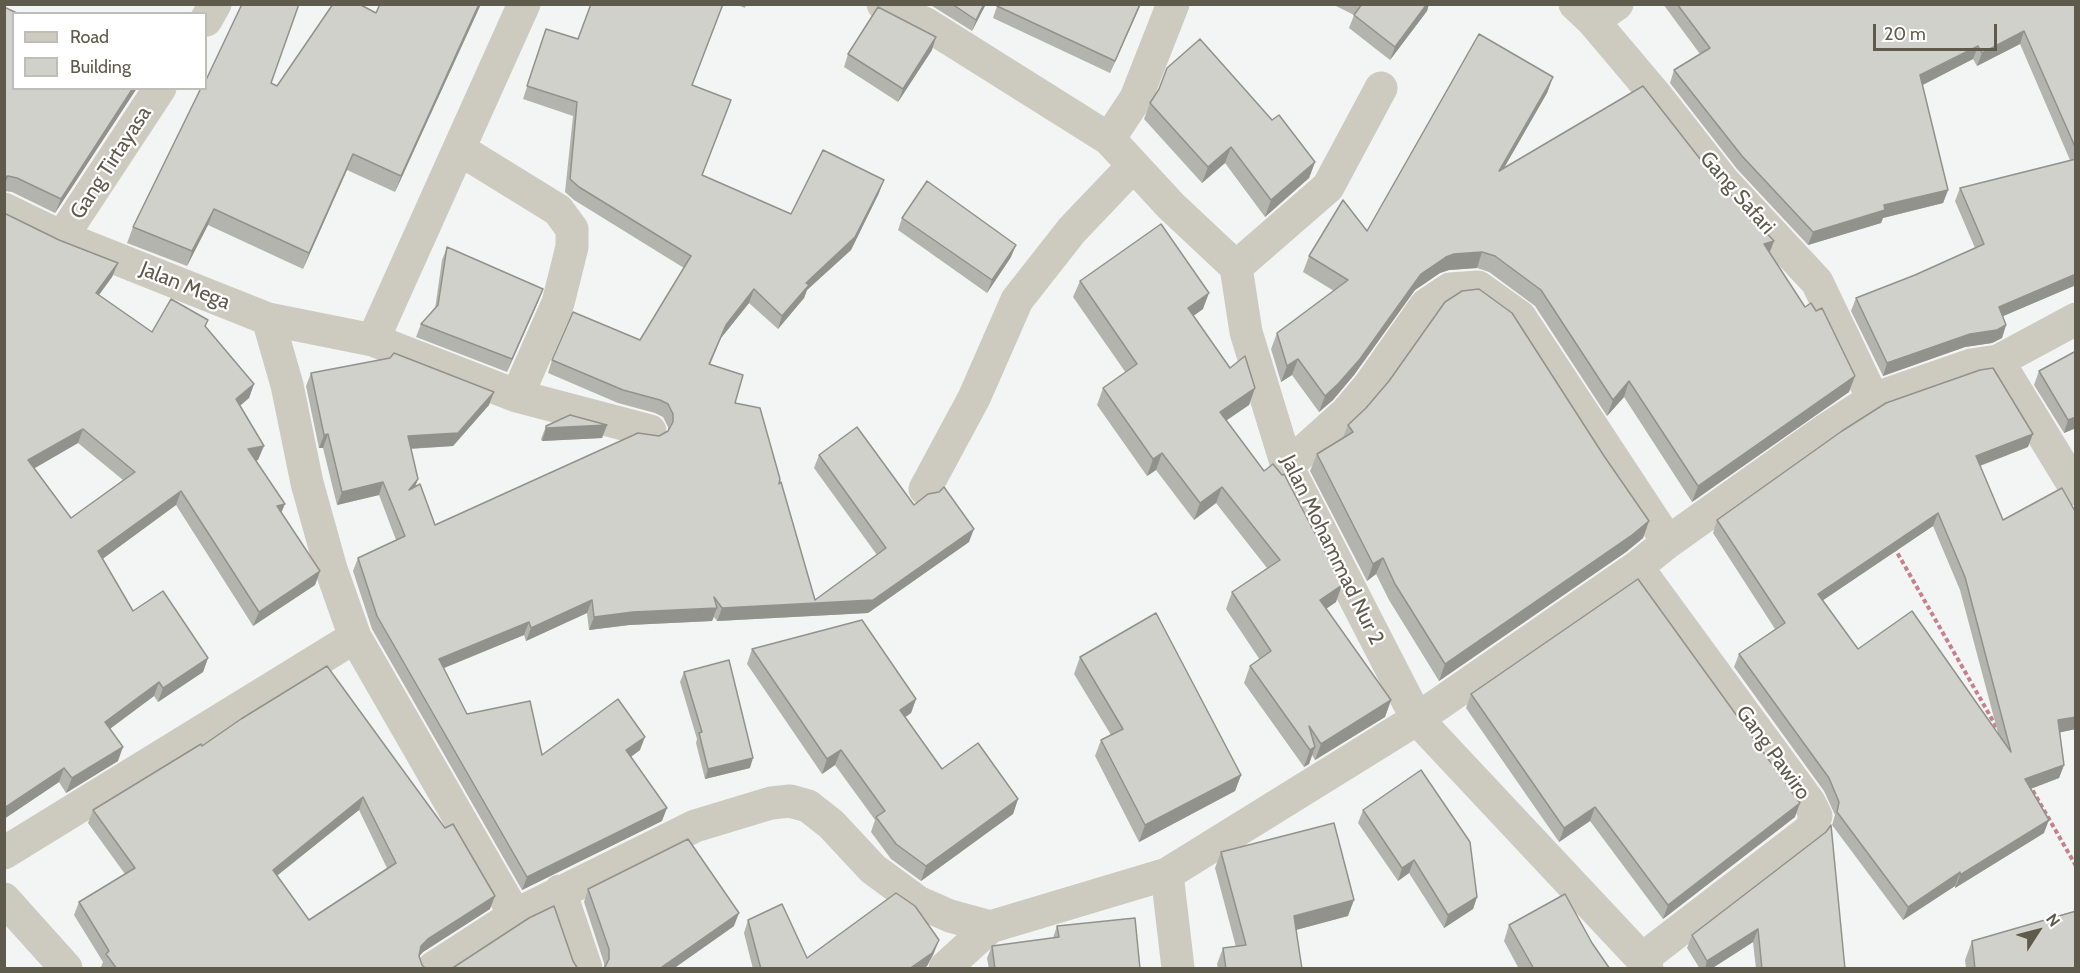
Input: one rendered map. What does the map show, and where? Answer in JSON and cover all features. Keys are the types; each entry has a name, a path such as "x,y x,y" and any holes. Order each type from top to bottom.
{"street":[{"path":"207,18 215,4"},
{"path":"373,340 524,4"},
{"path":"883,4 926,24 1109,139 1171,206 1236,267 1328,188 1381,88"},
{"path":"1109,139 1136,98 1173,4"},
{"name":"Gang Safari","path":"1595,10 1658,98 1723,181 1817,282 1873,399"},
{"name":"Gang Tirtayasa","path":"62,237 159,90"},
{"path":"459,149 558,210 572,228 572,247 558,303 517,396"},
{"path":"925,489 974,398 1017,300 1072,230 1133,166"},
{"name":"Jalan Mega","path":"4,209 62,237 268,319 373,340 517,396 650,431"},
{"name":"Jalan Mohammad Nur 2","path":"1236,267 1246,332 1287,466 1417,719 1645,964"},
{"path":"1287,466 1369,386 1426,305 1449,289 1479,287 1520,317 1668,542"},
{"path":"268,319 287,385 307,483 331,569 355,637 515,915"},
{"path":"945,969 990,927 1167,874 1417,719 1637,567 1668,542 1873,399 1971,365 1998,361 2076,319"},
{"path":"1998,361 2076,489"},
{"name":"Gang Pawiro","path":"1637,567 1809,802 1816,816 1810,830 1645,964"},
{"path":"4,853 355,637"},
{"path":"433,969 515,915 695,826 771,803 790,801 808,806 831,824 873,869 918,902 990,927"},
{"path":"1167,874 1178,969"},
{"path":"560,891 586,969"},
{"path":"4,899 66,969"}],"path":[{"path":"1892,544 1999,731"},
{"path":"2028,783 2076,866"}],"building":[{"path":"242,4 299,4 271,83 277,86 333,4 359,4 376,13 380,4 479,4 401,176 353,154 309,253 214,209 192,251 133,227 200,90 207,90 207,78"},
{"path":"591,4 723,4 692,85 731,100 702,175 791,214 823,150 884,180 855,237 806,283 809,285 782,316 754,289 726,325 709,364 743,375 735,403 760,408 780,479 779,484 781,482 815,600 886,548 819,455 857,427 914,505 928,494 939,492 944,487 974,529 873,600 722,608 714,597 717,608 633,612 594,617 592,600 531,628 529,622 439,659 467,714 530,701 542,755 618,699 645,737 626,750 667,808 527,877 377,616 358,558 405,536 383,482 342,492 328,434 324,435 311,373 390,358 394,353 494,392 458,433 408,436 418,479 409,490 420,484 435,525 638,433 659,436 668,431 673,422 673,414 668,404 623,390 552,360 573,312 640,340 691,256 579,187 570,179 577,102 527,86 546,29 578,39"},
{"path":"952,4 984,4 976,20"},
{"path":"998,4 1140,4 1115,61 997,6"},
{"path":"1362,4 1427,4 1395,47 1354,15"},
{"path":"1677,4 2076,4 2076,149 2024,31 1982,53 1978,46 1920,75 1948,190 1884,205 1885,210 1813,232 1742,156 1674,70 1710,48"},
{"path":"4,7 15,12 12,12 12,90 132,90 61,199 17,178 4,177"},
{"path":"878,7 936,37 903,89 848,54"},
{"path":"1479,34 1553,77 1499,171 1643,86 1715,178 1774,241 1764,244 1805,307 1811,303 1816,311 1822,308 1855,376 1698,486 1629,381 1613,400 1541,290 1495,256 1482,252 1454,254 1421,274 1360,359 1325,396 1298,359 1287,366 1277,333 1348,280 1309,256 1343,200 1367,231"},
{"path":"1200,39 1272,120 1279,115 1315,162 1271,200 1231,147 1208,167 1150,103 1159,89 1167,68"},
{"path":"2076,159 2076,274 1999,307 2006,325 1997,330 1970,334 1887,363 1856,298 1984,244 1960,188"},
{"path":"927,181 1016,245 992,280 902,218"},
{"path":"4,213 59,240 118,263 96,293 152,332 171,299 208,320 205,326 254,384 236,399 264,446 248,449 285,504 277,506 320,571 259,612 181,491 98,551 133,611 163,591 208,658 163,688 159,682 105,722 123,747 72,778 64,768 4,808","holes":["83,429 135,472 71,518 28,460"]},
{"path":"1161,224 1209,293 1188,308 1230,368 1245,356 1255,388 1220,412 1264,471 1273,464 1282,475 1284,474 1342,585 1320,600 1391,700 1321,744 1309,726 1315,747 1310,750 1250,666 1271,651 1232,592 1280,560 1222,487 1200,503 1162,453 1153,459 1103,388 1137,364 1080,281"},
{"path":"447,247 543,289 512,359 421,324 438,305"},
{"path":"1479,289 1512,313 1604,456 1649,521 1445,664 1395,584 1383,558 1373,564 1317,454 1353,432 1348,425 1389,381 1445,302 1462,291"},
{"path":"2076,351 2076,417 2068,420 2039,371"},
{"path":"1993,368 2033,434 1976,456 2003,520 2062,488 2076,513 2076,717 2058,720 2064,765 2025,779 2049,820 1960,875 1960,872 1908,907 1837,812 1839,802 1829,778 1739,654 1785,623 1717,520 1842,431 1886,403 1980,370","holes":["1938,513 1965,577 2011,752 1912,611 1858,649 1818,594"]},
{"path":"570,415 607,425 546,428"},
{"path":"1638,579 1800,803 1668,905 1595,807 1564,828 1471,694"},
{"path":"1156,613 1241,775 1145,825 1101,740 1123,729 1080,657"},
{"path":"862,620 916,699 900,710 942,769 978,743 1018,799 926,866 896,844 876,817 885,811 841,750 827,759 752,649"},
{"path":"729,660 753,758 708,769 699,733 702,732 684,672"},
{"path":"327,666 445,828 453,824 495,896 428,939 421,946 419,956 426,969 117,969 106,954 109,951 79,902 135,868 93,810 201,744 202,746","holes":["363,797 396,863 309,920 273,870"]},
{"path":"1421,770 1470,842 1477,897 1448,915 1414,860 1402,868 1363,810"},
{"path":"1334,823 1354,900 1294,916 1302,969 1226,969 1223,948 1246,945 1221,852"},
{"path":"1831,825 1845,969 1762,969 1758,929 1707,961 1692,935 1826,832"},
{"path":"688,839 739,913 659,969 603,969 609,959 609,949 588,889"},
{"path":"896,893 915,906 939,940 932,953 909,969 761,969 748,920 782,904 807,958"},
{"path":"1565,894 1592,943 1610,969 1534,969 1509,925"},
{"path":"554,906 573,961 578,969 451,969 529,918"},
{"path":"2076,911 2076,969 1975,969 1972,941"},
{"path":"1135,918 1140,969 995,969 992,946 1059,937 1057,926"}]}
